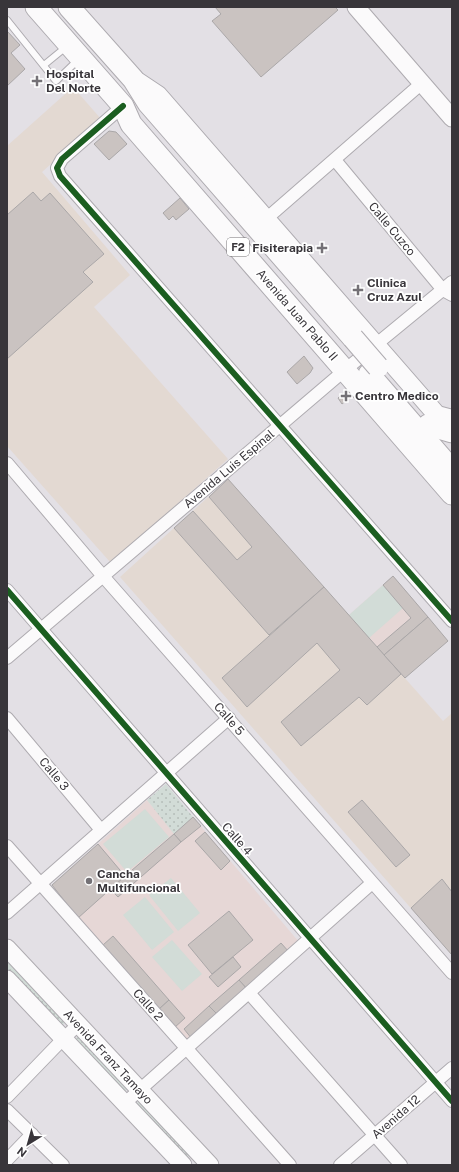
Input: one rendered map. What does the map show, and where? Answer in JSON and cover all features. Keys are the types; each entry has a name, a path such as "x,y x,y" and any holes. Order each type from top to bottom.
{"highway":[{"name":"Avenida Juan Pablo II","path":"36,7 123,106 131,124 452,494"},
{"name":"F2","path":"69,7 133,79 148,103 348,341"},
{"name":"F2","path":"123,106 141,111 374,370 452,470"},
{"name":"F2","path":"374,370 439,420 452,452"},
{"path":"439,420 452,432"}],"main road":[{"path":"356,7 452,118"},
{"path":"133,79 158,95 376,345 439,420"},
{"name":"Avenida Franz Tamayo","path":"7,948 205,1160"},
{"name":"Avenida Franz Tamayo","path":"7,979 183,1165"}],"street":[{"path":"266,219 422,83"},
{"path":"123,106 62,159 57,168 60,176 281,425 452,621"},
{"name":"Calle Cuzco","path":"335,160 447,293"},
{"name":"Avenida Luis Espinal","path":"7,658 102,575 345,370 376,345 447,293 452,282"},
{"name":"Calle 5","path":"7,463 102,575 452,973"},
{"name":"Calle 4","path":"7,590 452,1101"},
{"name":"Calle 3","path":"7,718 101,830"},
{"path":"7,913 229,718"},
{"name":"Calle 2","path":"7,846 290,1165"},
{"path":"125,1103 372,883"},
{"path":"249,993 401,1165"},
{"path":"7,1097 78,1025"},
{"name":"Avenida 12","path":"340,1165 452,1068"},
{"path":"7,1110 63,1165"},
{"path":"7,1160 32,1134"},
{"path":"186,1165 205,1160"}],"lane":[{"path":"7,20 56,81 75,51"},
{"path":"44,65 75,51"}],"shaded area":[{"path":"73,87 101,119 42,172 130,275 94,307 228,459 111,563 7,446 7,146"},
{"path":"228,479 443,721 452,713 452,955 120,577"},
{"path":"393,576 428,617 384,655 349,615"},
{"path":"383,585 403,608 369,638 349,615"},
{"path":"166,784 193,817 174,834 147,800"},
{"path":"147,800 174,833 193,817 299,942 189,1041 185,1041 78,918 52,885"},
{"path":"145,809 169,837 127,872 103,844"},
{"path":"171,878 200,913 178,931 149,895"},
{"path":"145,897 174,932 152,950 123,915"},
{"path":"172,940 202,974 182,991 152,957"},
{"path":"7,958 65,1021 63,1025 61,1026 7,971"},
{"path":"79,1036 126,1086 127,1089 124,1093 74,1040"},
{"path":"139,1101 188,1152 189,1156 186,1158 135,1105"}],"building":[{"path":"215,7 335,7 338,10 261,77 212,21 221,14"},
{"path":"7,31 20,45 11,53 25,69 7,86"},
{"path":"109,131 116,132 127,144 109,160 94,144"},
{"path":"33,192 41,201 50,193 104,254 83,272 93,282 7,359 7,215"},
{"path":"180,198 189,209 176,220 173,216 169,220 163,213"},
{"path":"304,356 313,368 310,373 297,384 287,372"},
{"path":"348,389 353,395 342,404 338,398"},
{"path":"228,479 324,587 269,635 174,528 193,511 237,560 252,547 209,497"},
{"path":"393,576 428,617 384,655 377,647 411,618 383,585"},
{"path":"324,587 401,674 367,705 359,697 301,746 281,722 340,670 317,643 247,707 222,678"},
{"path":"428,617 448,641 405,678 384,655"},
{"path":"362,800 410,855 396,867 348,812"},
{"path":"193,817 201,826 181,842 174,834"},
{"path":"205,832 230,861 221,870 195,841"},
{"path":"174,834 181,842 118,897 110,889"},
{"name":"Cancha Multifuncional","path":"98,844 125,876 78,918 52,885"},
{"path":"442,879 452,892 452,955 411,908"},
{"path":"229,911 253,940 212,974 188,945"},
{"path":"113,936 169,1000 158,1010 103,945"},
{"path":"281,943 289,952 247,989 239,980"},
{"path":"233,957 241,967 218,987 209,977"},
{"path":"239,980 247,989 218,1015 209,1006"},
{"path":"169,1000 185,1018 174,1028 158,1010"},
{"path":"209,1006 218,1015 192,1039 184,1029"}],"cycle path":[{"path":"123,106 62,159 57,168 60,176 452,621"},
{"path":"7,590 452,1101"}],"place":[{"name":"Hospital Del Norte","path":"37,81"},
{"name":"Fisiterapia","path":"322,248"},
{"name":"Clinica Cruz Azul","path":"358,290"},
{"name":"Centro Medico","path":"346,396"},
{"name":"Cancha Multifuncional","path":"89,881"}]}
